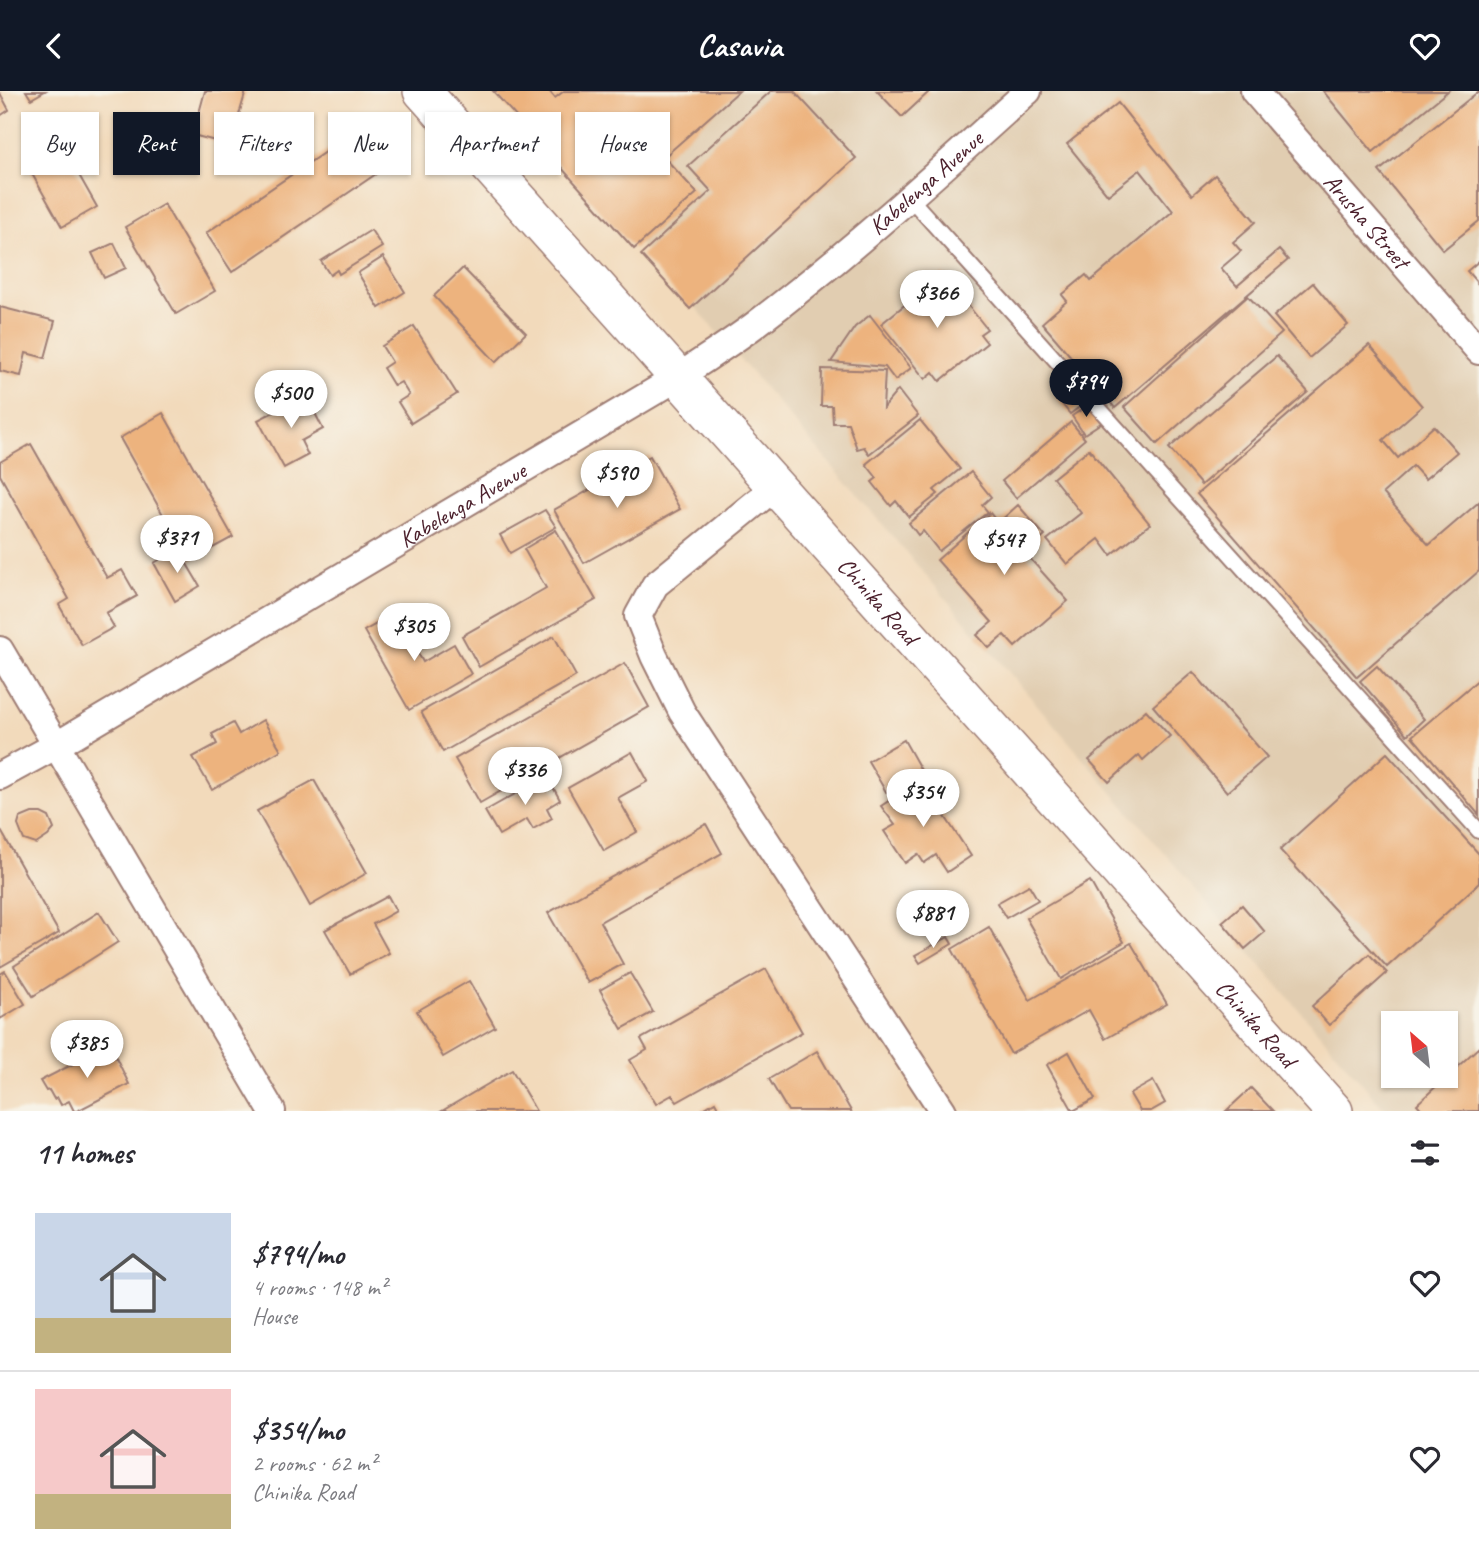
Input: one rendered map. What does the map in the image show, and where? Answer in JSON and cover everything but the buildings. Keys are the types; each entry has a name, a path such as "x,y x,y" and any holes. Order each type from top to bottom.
{"main road":[{"name":"Chinika Road","path":"422,91 1334,1111"}],"street":[{"name":"Kabelenga Avenue","path":"0,776 57,745 677,378 755,325 910,198 1028,91"},
{"name":"Arusha Street","path":"1254,91 1479,351"},
{"path":"775,487 654,585 638,616 654,656 682,712 943,1111"},
{"path":"0,650 272,1111"}],"lane":[{"path":"910,198 1479,831"}],"shaded area":[{"path":"499,91 1479,91 1479,1111 1386,1111 654,259 576,175 670,175 670,112 575,112 575,173 561,158 561,112 518,112"}]}
